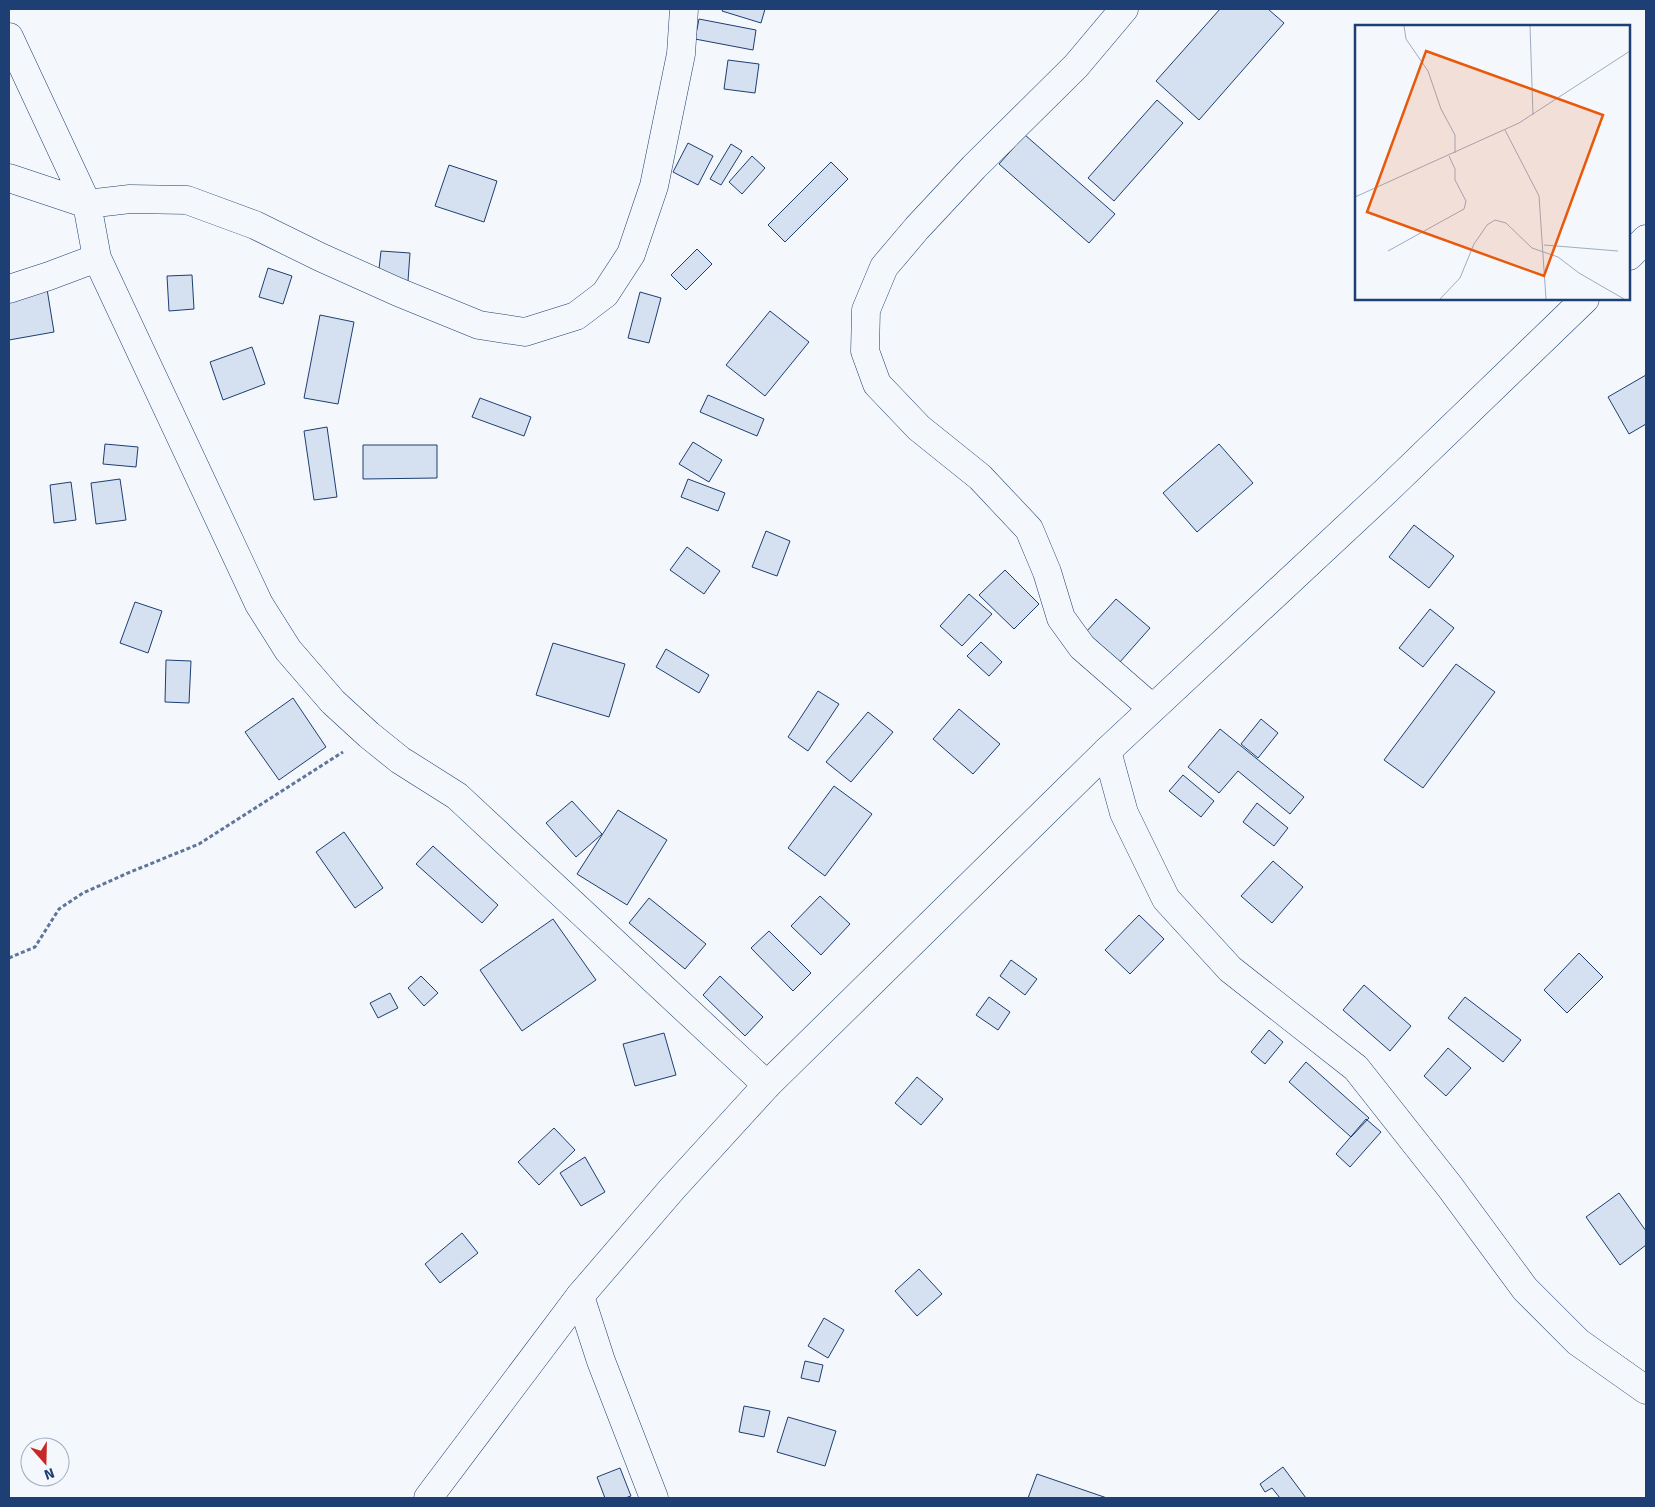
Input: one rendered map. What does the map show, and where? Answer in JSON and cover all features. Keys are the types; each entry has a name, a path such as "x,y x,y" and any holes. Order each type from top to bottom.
{"street":[{"path":"9,178 86,204 130,199 187,200 255,224 363,276 479,325 525,332 576,316 605,294 631,254 654,186 681,54 684,9"},
{"path":"1124,9 1076,66 974,167 917,228 884,267 866,310 865,351 877,384 919,428 980,477 1029,529 1047,572 1061,618 1082,647 1152,708"},
{"path":"9,37 86,204 97,258 260,604 288,650 333,702 369,735 400,760 457,796 767,1085"},
{"path":"1630,255 1646,240"},
{"path":"9,289 97,258"},
{"path":"428,1498 580,1296 672,1189 767,1085 1106,751 1388,490 1584,300"},
{"path":"1106,751 1124,813 1166,899 1230,969 1356,1068 1450,1187 1525,1289 1578,1342 1646,1390"},
{"path":"580,1296 601,1361 654,1498"}],"path":[{"path":"9,958 35,947 59,909 83,893 199,844 369,735"}],"building":[{"path":"723,9 765,9 761,23 722,11"},
{"path":"1220,9 1268,9 1284,23 1199,120 1156,81"},
{"path":"699,19 756,30 753,50 695,39"},
{"path":"728,60 759,64 755,93 724,89"},
{"path":"1157,100 1183,123 1114,201 1088,178"},
{"path":"1025,135 1115,214 1089,243 999,164"},
{"path":"688,143 713,156 698,185 673,172"},
{"path":"731,144 742,151 721,185 710,179"},
{"path":"752,156 765,168 742,194 729,182"},
{"path":"831,162 848,179 785,242 768,225"},
{"path":"449,165 497,181 484,222 435,206"},
{"path":"697,249 712,264 686,290 671,275"},
{"path":"381,251 410,253 408,281 378,278"},
{"path":"268,268 292,276 283,304 259,297"},
{"path":"192,275 194,309 169,311 167,276"},
{"path":"47,289 54,332 9,340 9,295"},
{"path":"640,292 661,298 649,343 628,338"},
{"path":"770,311 809,342 765,396 726,365"},
{"path":"320,315 354,322 338,404 304,398"},
{"path":"252,347 265,384 223,400 210,362"},
{"path":"1646,375 1646,424 1629,434 1608,397"},
{"path":"708,395 764,419 757,436 700,412"},
{"path":"480,398 531,417 524,436 472,417"},
{"path":"327,427 337,497 314,500 304,431"},
{"path":"693,442 722,460 709,482 679,464"},
{"path":"105,444 138,447 136,467 103,464"},
{"path":"1219,444 1253,483 1197,532 1163,493"},
{"path":"363,445 437,445 437,478 363,479"},
{"path":"120,479 126,520 96,524 91,483"},
{"path":"688,479 725,493 718,511 681,497"},
{"path":"71,482 76,520 54,523 50,485"},
{"path":"1414,525 1454,556 1429,588 1389,557"},
{"path":"766,531 790,541 777,576 752,567"},
{"path":"687,547 720,571 704,594 670,570"},
{"path":"1005,570 1039,604 1014,629 979,595"},
{"path":"969,594 992,614 962,646 940,626"},
{"path":"1116,599 1150,628 1120,662 1086,632"},
{"path":"135,602 162,611 148,653 120,643"},
{"path":"1430,609 1454,628 1423,667 1399,648"},
{"path":"981,642 1002,662 989,676 967,656"},
{"path":"553,643 625,664 609,717 536,695"},
{"path":"666,649 709,675 699,693 656,667"},
{"path":"166,660 191,661 189,703 165,702"},
{"path":"1456,664 1495,692 1423,788 1384,760"},
{"path":"818,691 839,704 808,751 788,737"},
{"path":"293,698 326,747 279,780 245,732"},
{"path":"959,709 1000,744 973,774 933,739"},
{"path":"868,712 893,732 851,782 826,762"},
{"path":"1261,719 1278,733 1258,758 1241,744"},
{"path":"1220,729 1304,797 1290,814 1238,771 1219,793 1188,767"},
{"path":"1183,775 1214,801 1201,817 1169,791"},
{"path":"834,786 872,814 825,876 788,848"},
{"path":"572,801 602,834 576,857 546,823"},
{"path":"1257,803 1288,828 1274,846 1243,822"},
{"path":"618,810 667,840 627,905 577,874"},
{"path":"344,832 383,888 355,908 316,852"},
{"path":"433,846 498,905 482,923 416,864"},
{"path":"1273,861 1303,887 1272,923 1241,896"},
{"path":"820,896 850,924 821,955 791,926"},
{"path":"649,898 706,944 685,969 629,923"},
{"path":"1139,915 1164,939 1130,974 1105,950"},
{"path":"553,919 596,980 522,1031 480,970"},
{"path":"769,931 811,973 793,991 751,948"},
{"path":"1579,953 1603,977 1567,1013 1544,990"},
{"path":"1011,960 1037,979 1025,995 1000,976"},
{"path":"421,976 438,993 424,1006 408,988"},
{"path":"720,976 763,1017 745,1036 703,995"},
{"path":"1364,985 1411,1026 1390,1051 1343,1010"},
{"path":"390,993 398,1008 378,1018 370,1003"},
{"path":"989,997 1010,1012 998,1030 976,1015"},
{"path":"1465,997 1521,1040 1503,1062 1448,1018"},
{"path":"1269,1030 1283,1042 1265,1064 1251,1052"},
{"path":"664,1033 676,1075 635,1086 623,1044"},
{"path":"1448,1048 1471,1068 1446,1096 1424,1076"},
{"path":"1306,1062 1369,1118 1351,1137 1289,1082"},
{"path":"917,1077 943,1099 921,1125 895,1103"},
{"path":"1366,1119 1381,1132 1350,1167 1336,1154"},
{"path":"554,1128 575,1150 539,1185 518,1162"},
{"path":"585,1157 605,1192 581,1206 560,1173"},
{"path":"1619,1193 1646,1231 1646,1245 1620,1265 1586,1217"},
{"path":"462,1233 478,1253 440,1283 425,1264"},
{"path":"919,1269 942,1294 917,1316 895,1291"},
{"path":"824,1318 844,1330 828,1358 808,1346"},
{"path":"805,1361 823,1365 819,1382 801,1378"},
{"path":"744,1406 770,1411 764,1437 739,1432"},
{"path":"788,1417 836,1431 825,1466 777,1452"},
{"path":"1283,1467 1306,1498 1280,1498 1272,1488 1265,1492 1260,1484"},
{"path":"620,1468 631,1496 625,1498 605,1498 597,1477"},
{"path":"1037,1474 1107,1498 1028,1498"}]}
